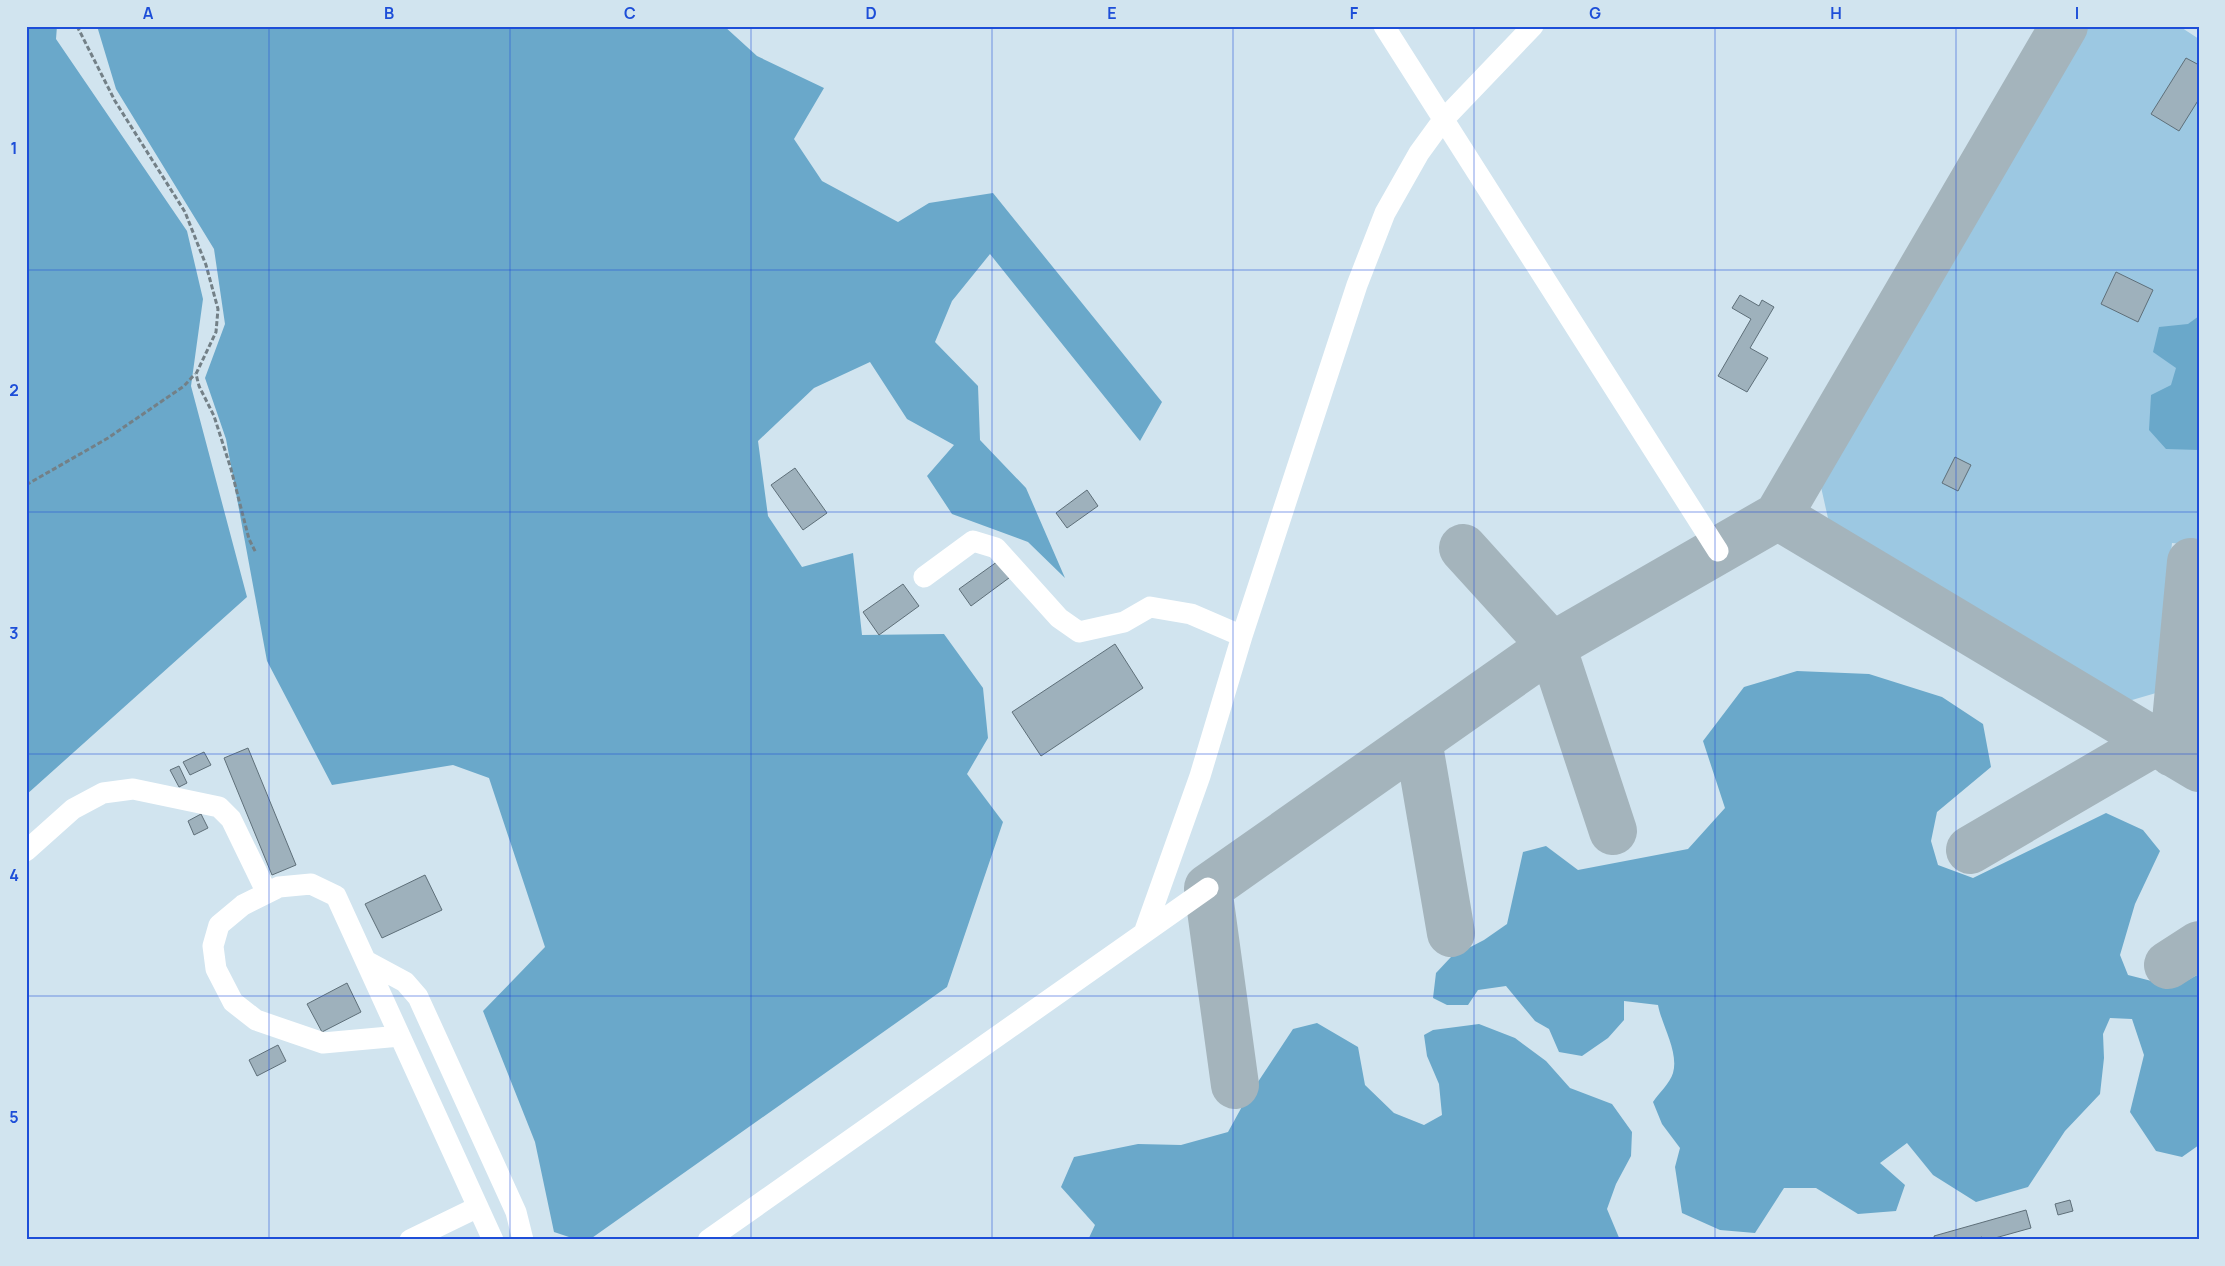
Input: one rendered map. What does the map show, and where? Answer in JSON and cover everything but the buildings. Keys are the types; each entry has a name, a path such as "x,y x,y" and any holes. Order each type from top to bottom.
{"street":[{"path":"1384,26 1718,551"},
{"path":"1144,933 1200,776 1242,636 1356,285 1385,213 1419,153 1443,120 1533,26"},
{"path":"924,577 973,541 996,548 1059,618 1079,632 1124,622 1150,607 1191,614 1242,636"},
{"path":"26,850 73,809 103,793 134,789 219,807 231,819 267,893"},
{"path":"400,1036 323,1043 256,1020 233,1002 216,969 213,946 219,925 243,904 279,887 312,884 336,896 366,960 493,1240"},
{"path":"708,1240 1208,888"},
{"path":"366,960 405,982 418,997 516,1212 523,1240"},
{"path":"410,1240 478,1207"}],"path":[{"path":"26,486 108,438 184,386 196,374 216,332 218,309 206,265 185,212 115,101 77,26"},
{"path":"196,374 231,469 249,539 256,553"}],"shaded area":[{"path":"26,26 57,26 56,39 187,231 203,299 191,386 247,597 26,795"},
{"path":"97,26 724,26 757,56 824,88 794,139 822,181 898,222 929,203 993,193 1162,402 1140,441 990,254 952,301 935,342 978,386 980,440 1026,488 1065,578 1028,542 952,514 927,476 954,445 907,419 870,362 814,388 758,441 768,516 802,567 853,553 862,635 944,634 983,688 988,738 967,774 1003,822 947,987 589,1240 578,1240 554,1232 535,1142 483,1011 545,947 489,778 453,765 332,785 267,661 226,439 205,378 225,324 214,249 116,89"},
{"path":"2088,26 2179,26 2199,39 2199,545 2172,543 2156,693 2132,700 2112,699 1832,536 1821,487"},
{"path":"2199,316 2199,450 2166,449 2149,430 2151,395 2171,385 2176,368 2153,352 2159,327 2188,324"},
{"path":"2199,629 2199,740 2188,721"},
{"path":"1797,671 1869,674 1942,697 1983,724 1991,767 1937,812 1931,841 1938,865 1973,878 2106,813 2143,830 2160,851 2135,904 2120,955 2128,975 2175,987 2199,974 2199,1145 2182,1157 2156,1151 2130,1112 2144,1055 2132,1019 2110,1018 2103,1034 2104,1058 2100,1094 2065,1131 2028,1187 1976,1202 1933,1175 1907,1143 1880,1163 1905,1185 1896,1211 1858,1214 1816,1188 1784,1188 1755,1233 1720,1230 1682,1213 1675,1167 1680,1148 1662,1124 1653,1102 1673,1073 1674,1065 1672,1048 1658,1005 1624,1001 1624,1020 1608,1038 1582,1056 1559,1052 1549,1029 1535,1021 1506,986 1478,990 1468,1005 1447,1005 1433,998 1436,973 1451,957 1484,940 1507,924 1523,852 1546,846 1578,870 1688,849 1725,808 1703,741 1744,687"},
{"path":"1317,1023 1358,1047 1365,1085 1394,1113 1424,1125 1442,1115 1439,1084 1427,1056 1424,1035 1433,1030 1479,1024 1515,1038 1546,1061 1570,1088 1612,1104 1632,1132 1631,1156 1616,1184 1607,1209 1620,1240 1088,1240 1095,1225 1061,1187 1074,1157 1138,1144 1181,1145 1228,1132 1244,1103 1293,1029"}],"taxiway":[{"path":"2064,26 1778,516 2199,768"},
{"path":"1235,1085 1208,888 1552,646 1778,516"},
{"path":"1463,548 1552,646 1613,831"},
{"path":"2173,753 2191,562"},
{"path":"1418,740 1451,933"},
{"path":"1970,850 2155,742"},
{"path":"2168,965 2199,945"}]}
